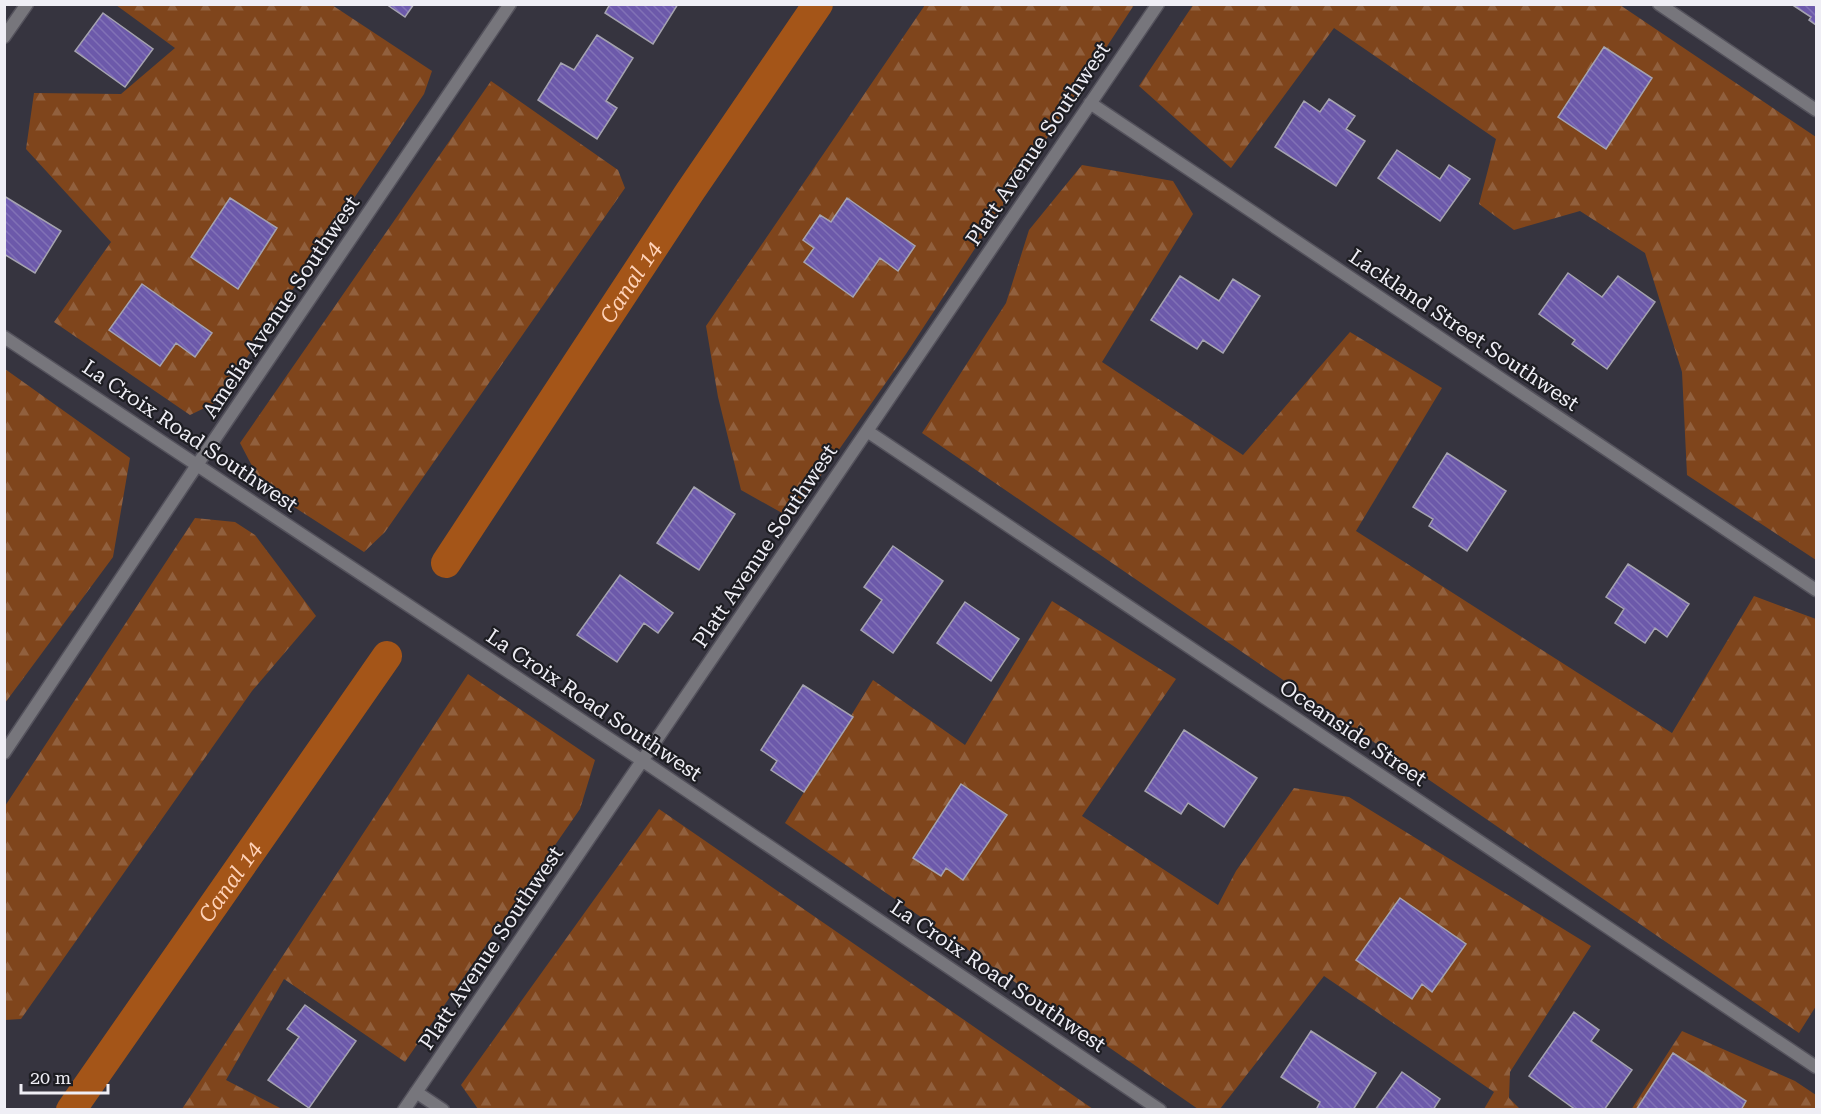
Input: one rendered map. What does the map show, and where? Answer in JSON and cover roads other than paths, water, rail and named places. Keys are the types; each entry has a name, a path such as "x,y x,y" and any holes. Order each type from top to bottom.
{"street":[{"path":"4,37 27,4"},
{"name":"Amelia Avenue Southwest","path":"4,753 510,4"},
{"name":"Platt Avenue Southwest","path":"404,1110 1158,4"},
{"path":"1659,4 1816,110"},
{"name":"Lackland Street Southwest","path":"1090,103 1816,590"},
{"name":"La Croix Road Southwest","path":"4,337 643,760 1160,1110"},
{"name":"Oceanside Street","path":"867,431 1816,1067"},
{"path":"416,1092 443,1110"}],"waterway":[{"name":"Canal 14","path":"446,563 689,193 818,4"},
{"name":"Canal 14","path":"71,1110 387,656"}]}
